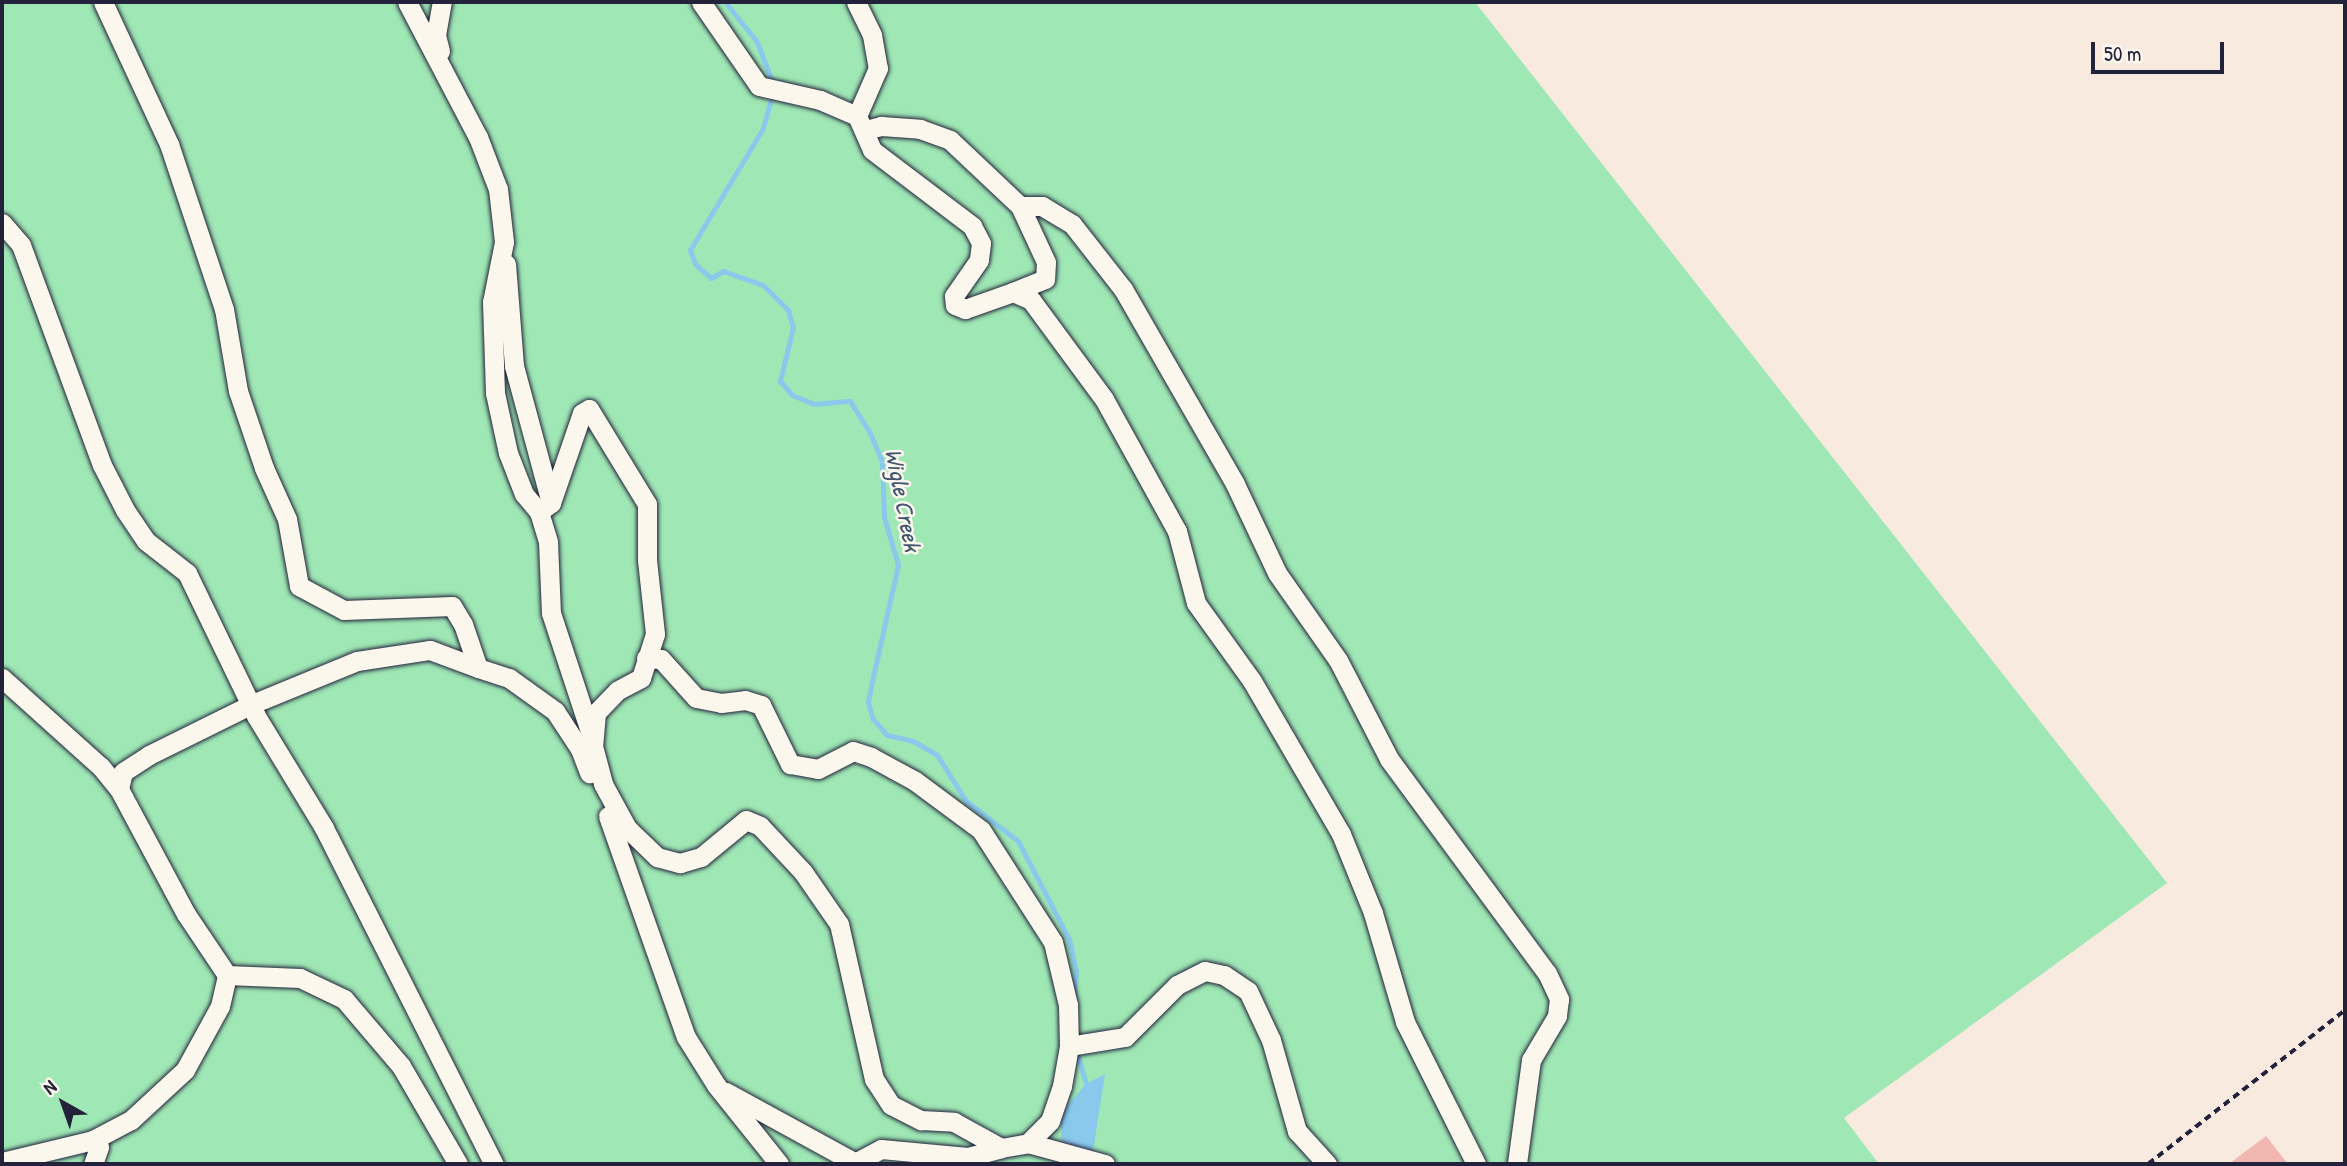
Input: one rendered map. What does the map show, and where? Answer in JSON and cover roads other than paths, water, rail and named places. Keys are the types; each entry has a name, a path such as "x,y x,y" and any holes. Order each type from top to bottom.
{"lane":[{"path":"103,2 169,144 224,309 238,391 264,468 287,519 299,586 344,610 452,606 463,624 478,668"},
{"path":"407,2 447,76 498,189 514,366 545,507 551,613 603,784 627,828 657,857 680,863 701,857 746,820 760,826 803,872 839,924 874,1079 891,1105 921,1120 954,1122 1001,1148"},
{"path":"442,2 436,35 447,76"},
{"path":"701,2 759,86 820,100 861,123 920,129 950,140 1020,206 1046,262 1045,279 965,309 955,305 954,296 979,260 981,243 957,211 878,156 861,123 878,68 872,35 856,2"},
{"path":"1020,206 1042,206 1072,224 1123,289 1235,484 1277,573 1338,660 1389,759 1547,973 1559,999 1557,1016 1531,1060 1517,1164"},
{"path":"2,223 21,245 102,465 125,510 146,541 187,573 290,778 324,828 494,1164"},
{"path":"504,242 492,302 495,393 508,453 524,494 545,507"},
{"path":"1013,292 1037,307 1104,399 1177,531 1196,603 1252,681 1341,834 1373,913 1405,1022 1476,1164"},
{"path":"545,507 582,413 589,409 647,504 647,560 655,634 640,678 617,691 596,713 593,746"},
{"path":"119,789 123,772 149,755 252,704 331,670 391,655 430,650 509,678 555,711 580,749 618,834 686,1037 716,1085 779,1164"},
{"path":"646,659 662,659 695,698 721,704 745,699 761,705 790,764 818,769 853,751 871,757 915,781 981,830 1053,942 1068,1005 1069,1046 1051,1121 1028,1143"},
{"path":"2,678 101,767 119,789 186,914 227,975 220,1006 185,1070 131,1120 93,1140 2,1162"},
{"path":"1069,1046 1125,1037 1177,985 1205,971 1224,975 1248,991 1271,1040 1297,1131 1327,1164"},
{"path":"227,975 300,978 344,999 401,1066 458,1164"},
{"path":"716,1085 853,1163 881,1149 968,1157 1028,1143 1105,1164"},
{"path":"93,1140 99,1147 93,1164"}],"water":[{"path":"1105,1074 1091,1164 1062,1164 1061,1113 1086,1084"}],"waterway":[{"name":"Wigle Creek","path":"725,2 757,42 771,79 772,96 762,130 690,250 695,264 711,278 723,271 763,285 788,310 793,327 780,381 792,395 814,404 850,401 869,431 882,462 884,517 898,565 868,702 873,719 887,735 913,741 937,755 966,801 1018,841 1069,939 1076,971 1074,998"},
{"name":"Wigle Creek","path":"1076,1049 1086,1084"}]}
